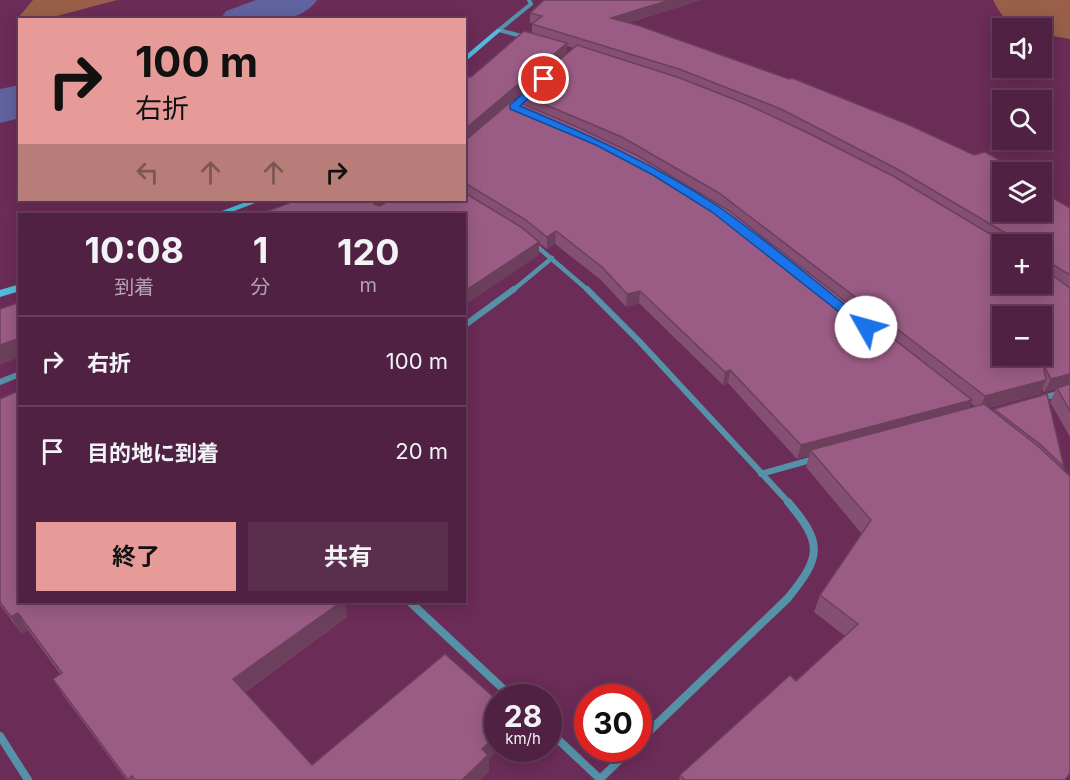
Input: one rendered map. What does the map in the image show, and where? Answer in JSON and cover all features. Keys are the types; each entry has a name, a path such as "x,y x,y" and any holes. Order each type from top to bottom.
{"street":[{"path":"466,59 531,4 528,1 530,0"},
{"path":"500,30 532,39"},
{"path":"222,213 255,201"},
{"path":"524,236 591,292 792,508 814,543 813,558 804,578 788,598 652,729"},
{"path":"466,324 495,305 552,258"},
{"path":"0,294 18,288"},
{"path":"0,382 18,375"},
{"path":"1035,400 1070,391"},
{"path":"761,474 818,458"},
{"path":"411,603 498,684"},
{"path":"0,736 28,780"},
{"path":"562,743 599,779 617,762"}],"shaded area":[{"path":"33,0 117,0 57,16 17,19"},
{"path":"993,0 1070,0 1070,39 1052,36 1052,18 1004,18"}],"building":[{"path":"544,0 670,0 611,18 640,26 789,79 792,78 907,124 974,155 985,152 1003,162 992,162 992,222 1052,222 1052,197 1070,208 1070,275 1052,264 1052,234 1007,234 897,169 781,109 679,69 532,24 542,16 530,13"},
{"path":"524,31 567,43 466,128 466,77 471,77"},
{"path":"577,45 677,77 746,104 893,176 992,235 992,294 1052,294 1052,275 1070,288 1070,374 1051,379 1044,366 1052,366 1052,306 992,306 992,366 1043,366 1046,380 985,396 719,193 622,137 520,94"},
{"path":"513,100 638,156 728,210 972,400 801,445 730,370 725,372 640,291 627,294 602,267 556,231 547,237 526,220 466,184 467,139"},
{"path":"466,194 521,227 539,242 466,290 466,213 263,213 294,201 376,201 374,204 380,206 388,201 466,201"},
{"path":"18,303 18,339 0,345 0,309"},
{"path":"1070,384 1070,411 1057,388"},
{"path":"18,391 18,603 340,603 233,679 312,765 445,654 484,689 484,747 482,749 484,759 462,780 135,780 132,776 128,780 53,679 62,673 18,613 11,617 0,602 0,399"},
{"path":"1047,394 1064,467 1041,445 994,409"},
{"path":"984,404 1038,446 1070,476 1070,773 1065,780 685,780 680,775 790,675 796,681 858,624 820,595 871,520 810,450"}],"waterway":[{"path":"247,18 296,0"},
{"path":"0,107 18,101"}],"route":[{"path":"544,79 514,107 570,129 657,173 716,210 866,327"}]}
